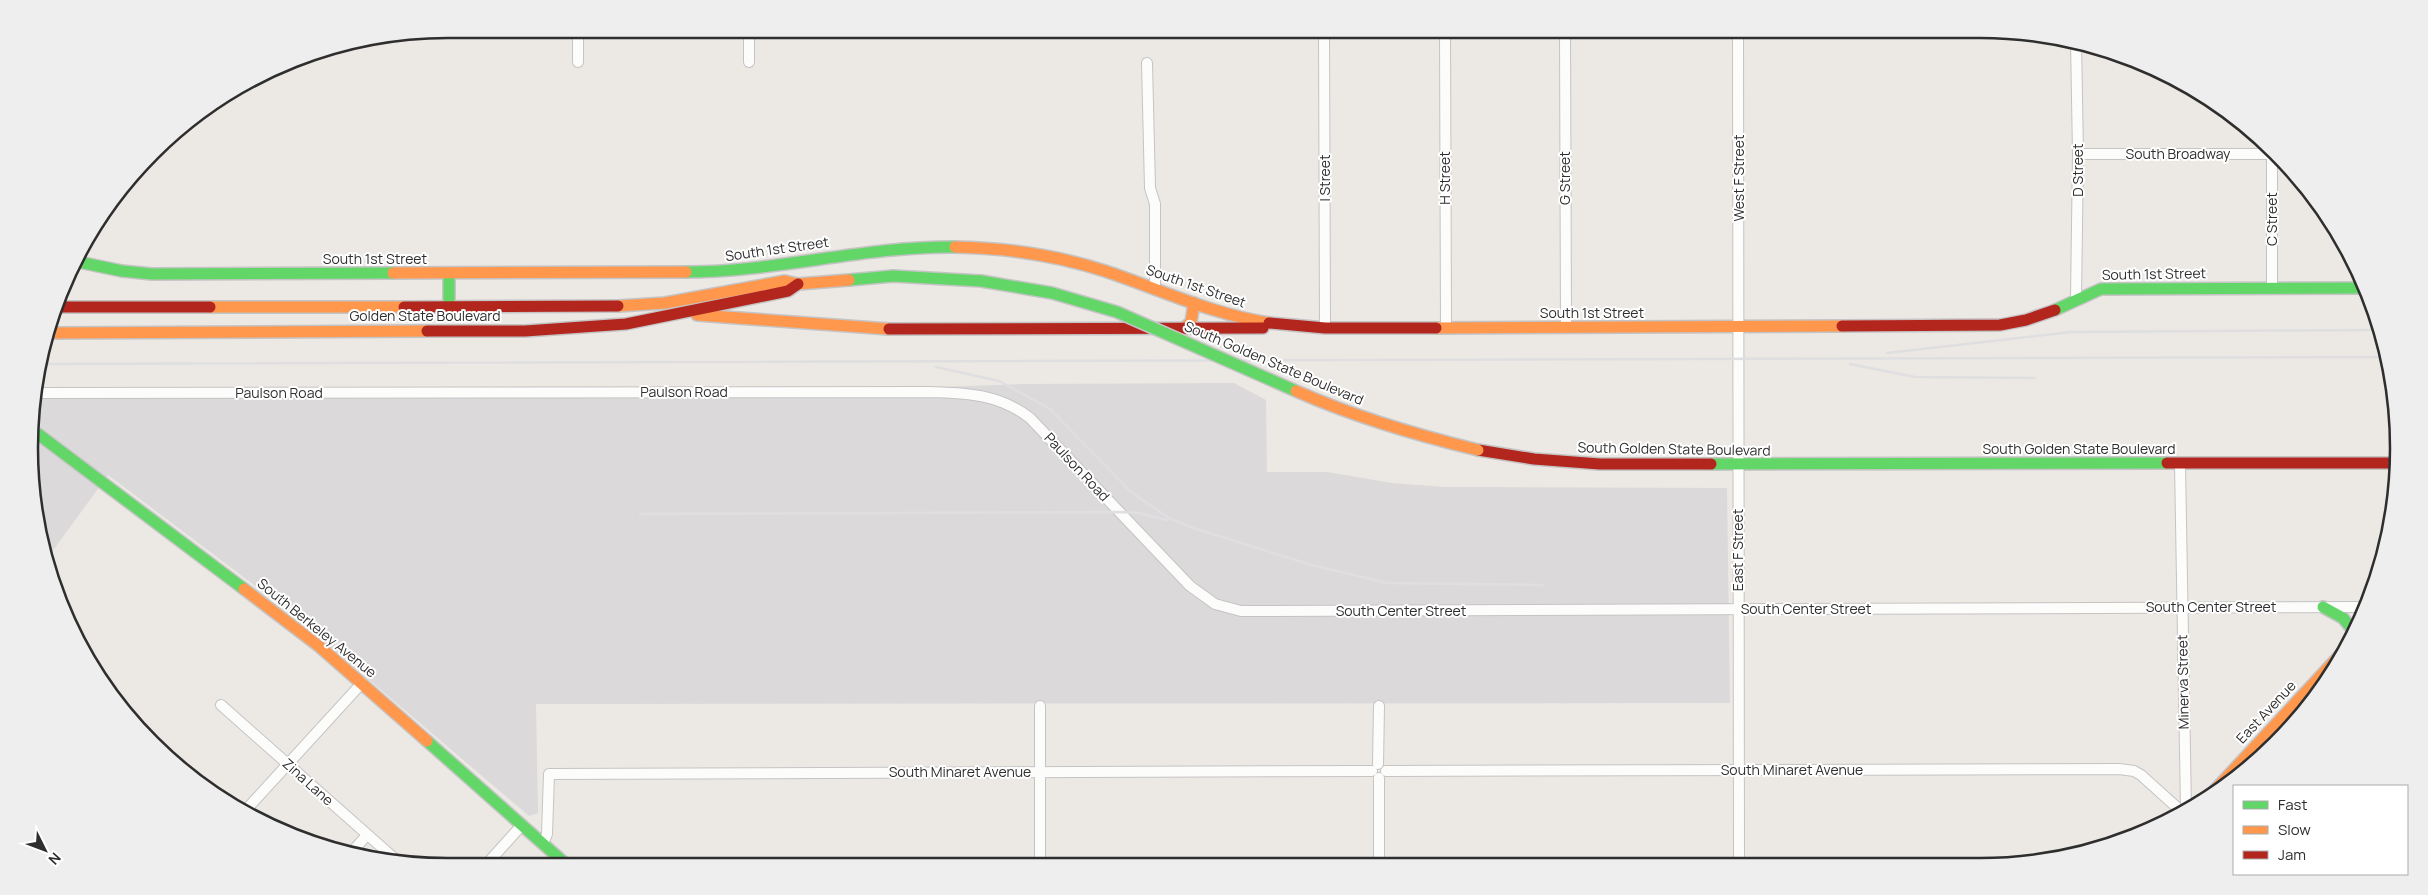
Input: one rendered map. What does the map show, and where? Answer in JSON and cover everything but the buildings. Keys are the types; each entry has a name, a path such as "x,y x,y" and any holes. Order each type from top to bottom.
{"main road":[{"name":"South 1st Street","path":"82,263 122,271 152,274 449,274 735,271 863,252 972,248 1020,251 1071,261 1238,317 1295,327 1326,328 1739,328 2007,325 2041,316 2094,291 2109,288 2358,288"},
{"path":"449,274 449,308"},
{"name":"Golden State Boulevard","path":"63,307 596,308 650,304 713,296 785,281 798,284 893,276 982,281"},
{"name":"South Golden State Boulevard","path":"982,281 1052,293 1117,312 1333,407 1416,435 1478,450 1520,457 1581,463 1738,466 2390,463"},
{"name":"Golden State Boulevard","path":"54,332 532,331 609,326 669,316 788,291 798,284"},
{"path":"1182,330 1191,322 1194,303"},
{"path":"669,316 718,316 907,330 1182,330 1295,327"},
{"name":"South Berkeley Avenue","path":"38,434 259,600 362,683 559,858"},
{"path":"2323,607 2332,614 2344,618 2350,626"},
{"name":"East Avenue","path":"2231,772 2321,675"}],"street":[{"path":"578,38 578,62"},
{"path":"749,38 749,62"},
{"name":"I Street","path":"1324,38 1326,328"},
{"name":"H Street","path":"1444,38 1446,328"},
{"name":"G Street","path":"1565,38 1566,327"},
{"name":"West F Street","path":"1738,38 1739,328"},
{"name":"D Street","path":"2076,49 2078,154 2076,299"},
{"path":"1148,63 1150,188 1156,204 1155,288"},
{"name":"South Broadway","path":"2078,154 2265,153"},
{"name":"C Street","path":"2272,288 2274,162"},
{"name":"East F Street","path":"1739,328 1739,858"},
{"name":"Paulson Road","path":"41,394 929,392 978,394 1006,402 1036,424 1198,593 1224,608 1250,611"},
{"name":"Minerva Street","path":"2180,464 2185,803"},
{"name":"South Center Street","path":"1250,611 2358,607"},
{"path":"249,807 362,683"},
{"name":"Zina Lane","path":"220,705 388,853"},
{"path":"1040,706 1040,858"},
{"path":"1379,706 1379,858"},
{"path":"2279,719 2279,728"},
{"path":"2242,760 2246,760"},
{"name":"South Minaret Avenue","path":"543,844 547,834 549,774 2119,769 2134,771 2141,775 2177,807"},
{"path":"2174,804 2184,796"},
{"path":"492,858 522,825"},
{"path":"356,847 367,835"}],"shaded area":[{"path":"1234,383 1266,400 1267,472 1327,472 1392,483 1445,487 1727,488 1730,703 536,704 538,813 529,816 286,609 108,475 51,553 45,527 38,474 38,421 41,397 673,396 1026,384"}],"railway":[{"path":"1887,353 2071,332 2373,330"},
{"path":"46,364 2381,357"},
{"path":"1850,364 1915,377 2035,378"},
{"path":"936,367 999,381 1050,409 1131,492 1169,518 1193,528 1312,565 1387,583 1544,585"},
{"path":"640,514 1120,512 1139,513 1167,520"}],"traffic: fast":[{"path":"686,272 753,268 887,250 955,247"},
{"path":"82,263 122,271 152,274 393,273"},
{"path":"449,274 449,308"},
{"path":"849,280 893,276 981,281"},
{"path":"981,281 1052,293 1117,312 1296,391"},
{"path":"2055,310 2101,289 2358,288"},
{"path":"38,434 244,589"},
{"path":"1711,464 2167,463"},
{"path":"2323,607 2343,618 2349,626"},
{"path":"427,741 559,858"}],"traffic: slow":[{"path":"955,247 1012,251 1087,265 1226,314 1269,323"},
{"path":"393,273 686,272"},
{"path":"618,306 665,303 785,281 798,284 849,280"},
{"path":"1182,330 1191,322 1194,303"},
{"path":"210,307 404,307"},
{"path":"697,315 889,329"},
{"path":"1436,328 1842,326"},
{"path":"54,333 427,331"},
{"path":"1296,391 1386,425 1478,450"},
{"path":"244,589 320,647 427,741"},
{"path":"2233,771 2320,677"}],"traffic: jam":[{"path":"427,331 525,331 626,324 788,291 798,284"},
{"path":"404,307 618,306"},
{"path":"63,307 210,307"},
{"path":"1842,326 2000,325 2026,320 2055,310"},
{"path":"1269,323 1325,328 1436,328"},
{"path":"889,329 1263,328"},
{"path":"1478,450 1534,459 1600,464 1711,464"},
{"path":"2167,463 2390,463"}]}
